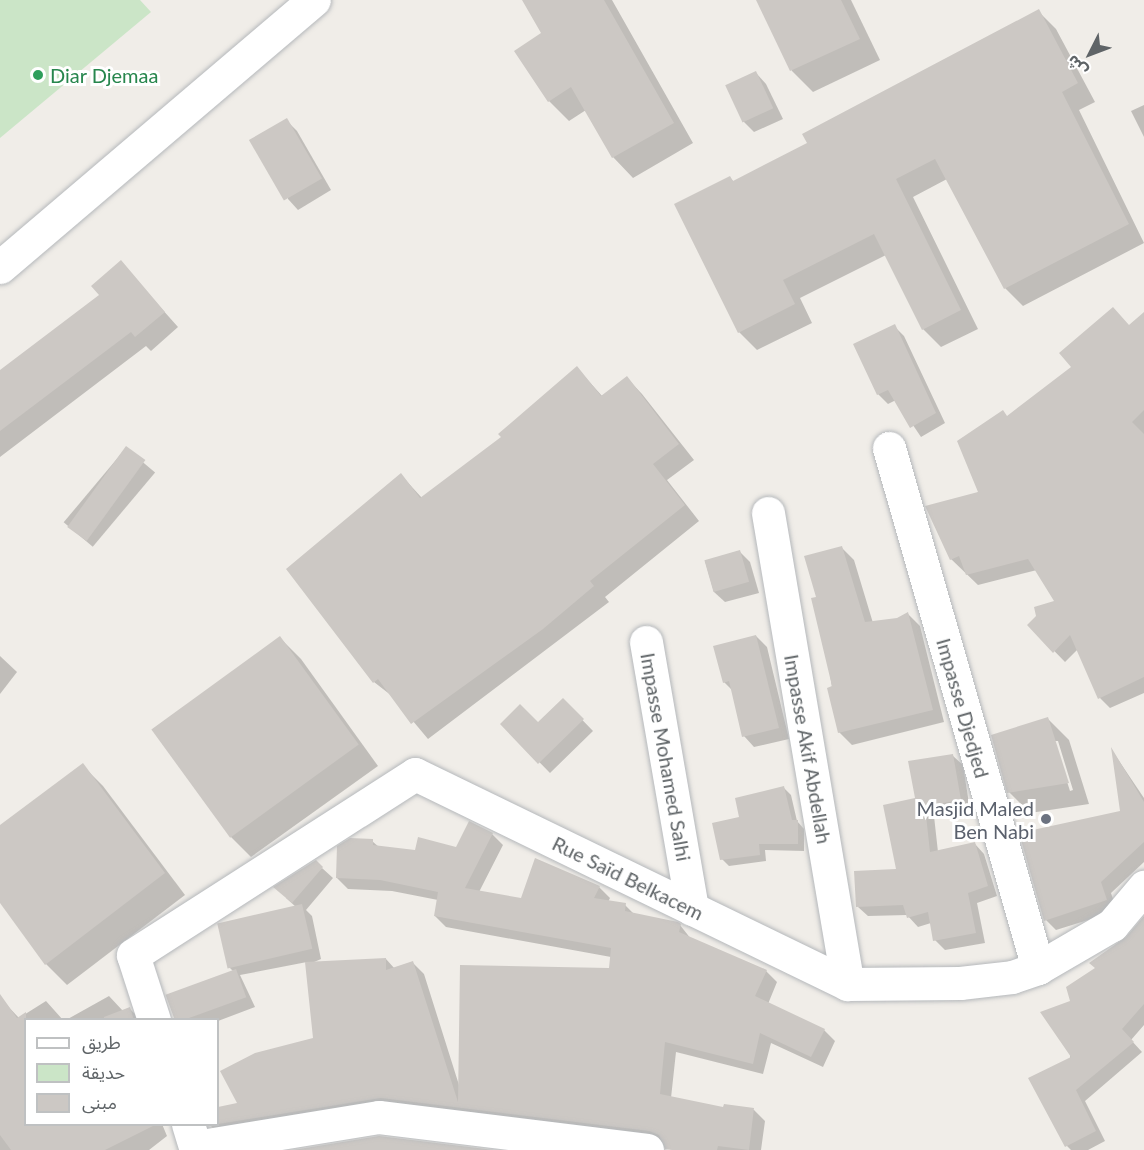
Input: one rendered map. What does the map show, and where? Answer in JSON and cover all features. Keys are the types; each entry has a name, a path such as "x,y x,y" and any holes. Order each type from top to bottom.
{"street":[{"path":"0,267 314,0"},
{"name":"Impasse Djedjed","path":"889,448 1038,968"},
{"name":"Impasse Akif Abdellah","path":"768,513 848,984"},
{"name":"Impasse Mohamed Salhi","path":"646,642 692,909"},
{"name":"Rue Saïd Belkacem","path":"153,1018 133,955 415,774 848,984 960,983 1012,977 1038,968 1112,925 1144,887"},
{"path":"188,1126 195,1147 379,1117 647,1150"}],"green space":[{"name":"Diar Djemaa","path":"0,0 140,0 151,12 0,138"}],"building":[{"path":"522,0 604,0 674,123 612,158 571,87 548,102 514,51 541,33"},
{"path":"756,0 841,0 860,39 790,71"},
{"path":"1039,9 1078,83 1062,92 1129,224 1004,289 935,159 896,179 961,310 922,330 874,234 783,280 795,304 738,333 674,204 730,176 733,181 807,143 802,134"},
{"path":"756,71 773,108 743,123 725,85"},
{"path":"287,118 322,179 284,201 249,140"},
{"path":"121,260 165,312 135,337 131,332 0,431 0,370 99,295 91,286"},
{"path":"1113,307 1129,325 1144,312 1144,410 1132,422 1144,434 1144,677 1098,699 1070,635 1053,653 1027,625 1036,616 1034,607 1054,601 1028,559 966,575 959,556 950,560 925,506 978,492 957,441 1003,410 1007,416 1071,367 1059,353"},
{"path":"895,324 936,413 910,428 888,390 877,395 853,344"},
{"path":"577,366 601,396 627,376 679,444 653,464 685,505 590,581 594,586 543,629 411,724 378,679 373,683 286,569 401,473 420,498 501,437 498,434"},
{"path":"126,446 145,460 87,541 67,527"},
{"path":"842,546 865,622 897,618 908,612 933,710 838,733 827,688 832,686 811,598 816,597 804,556"},
{"path":"740,550 749,582 714,592 704,560"},
{"path":"756,635 779,728 742,737 729,681 723,683 713,646"},
{"path":"280,636 359,744 230,838 151,729"},
{"path":"563,698 584,719 538,764 500,724 520,704 538,722"},
{"path":"1048,717 1069,783 1007,793 991,735"},
{"path":"1111,747 1144,802 1144,842 1101,882 1107,900 1044,921 1019,833 1120,811"},
{"path":"953,754 961,800 925,806 930,852 975,842 988,886 968,893 976,933 933,941 928,912 907,918 903,905 856,907 854,871 896,869 883,805 915,798 908,761"},
{"path":"83,763 165,873 45,965 0,903 0,825"},
{"path":"784,786 792,820 798,820 798,844 759,844 760,855 720,860 712,823 739,817 735,798"},
{"path":"469,821 493,833 465,888 521,898 535,858 600,886 594,898 626,903 625,911 678,922 681,924 679,932 767,970 755,996 825,1029 811,1057 760,1033 753,1064 665,1042 660,1094 723,1107 724,1104 754,1108 749,1150 718,1146 717,1150 672,1150 665,1149 659,1135 649,1131 381,1098 219,1124 219,1107 237,1103 220,1071 255,1053 313,1038 305,962 386,958 386,970 413,961 458,1102 460,965 609,968 611,948 434,916 438,892 380,880 336,878 337,846 350,838 373,839 373,845 415,850 418,837 456,847"},
{"path":"316,860 323,867 292,903 273,887"},
{"path":"302,904 312,949 228,968 217,924"},
{"path":"1144,916 1144,1004 1122,1029 1134,1042 1076,1090 1096,1131 1065,1147 1028,1078 1071,1057 1040,1012 1070,1001 1066,987 1095,968 1089,963 1126,937"},
{"path":"236,969 246,997 189,1018 174,1018 166,995"},
{"path":"0,994 17,1018 26,1012 26,1018 24,1018 24,1126 153,1126 105,1150 11,1150 0,1135"},
{"path":"130,1007 133,1018 104,1018"},
{"path":"379,1136 494,1150 293,1150"}],"place":[{"name":"Diar Djemaa","path":"38,75"},
{"name":"Masjid Maled Ben Nabi","path":"1046,819"}]}
